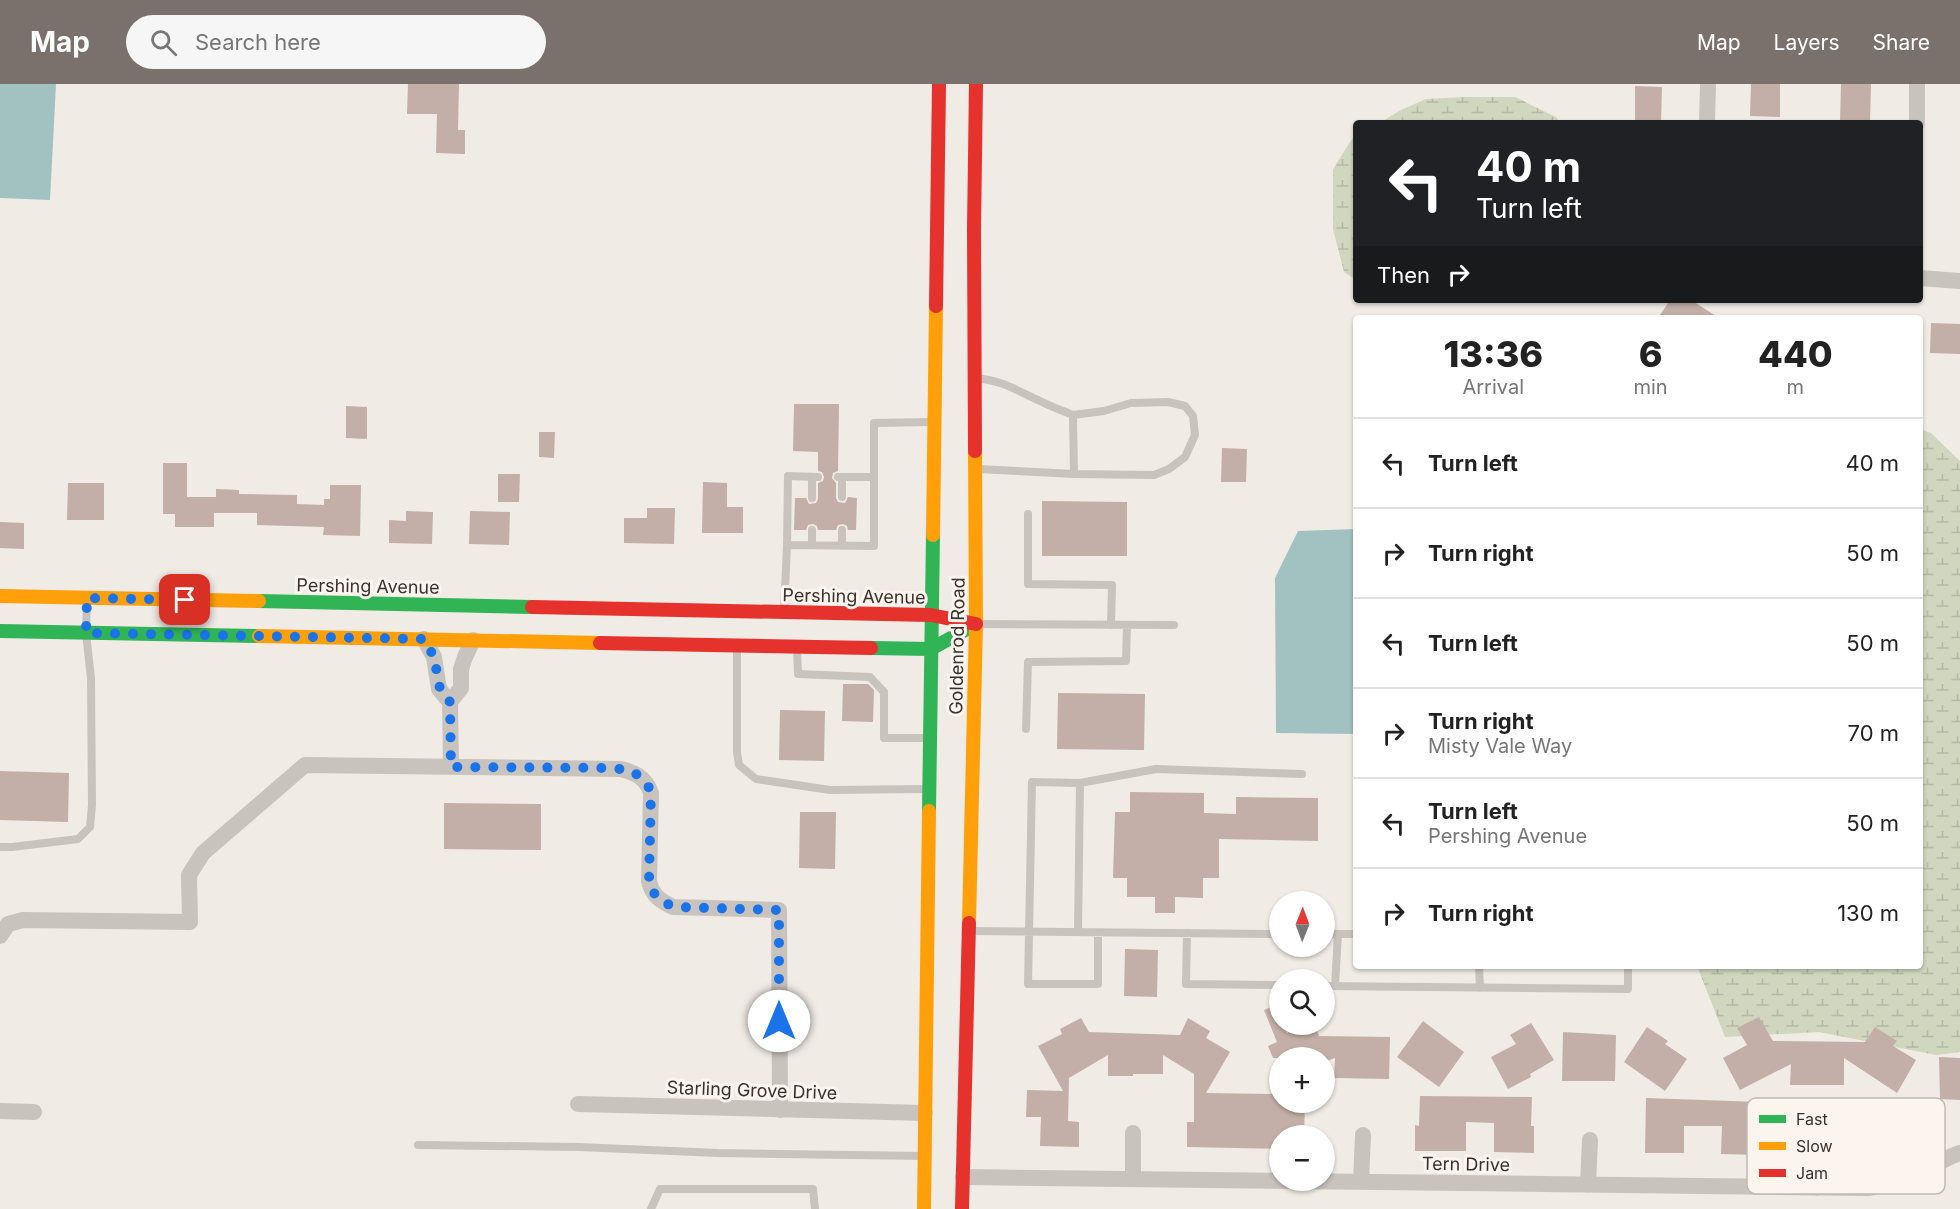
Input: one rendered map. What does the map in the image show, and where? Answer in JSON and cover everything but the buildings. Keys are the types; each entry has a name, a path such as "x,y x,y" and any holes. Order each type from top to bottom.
{"main road":[{"name":"Goldenrod Road","path":"924,1209 939,84"},
{"name":"Goldenrod Road","path":"962,1209 976,624 976,84"},
{"path":"962,287 975,327"},
{"name":"Pershing Avenue","path":"0,596 931,615 976,624"},
{"path":"0,631 931,649 976,624"}],"street":[{"path":"1707,120 1708,84"},
{"path":"1917,84 1917,120"},
{"path":"1923,278 1960,281"},
{"path":"424,639 434,657 440,689 450,702 451,767"},
{"path":"450,702 461,688 461,669 473,640"},
{"path":"0,936 8,924 23,920 190,922 189,875 203,853 305,765 610,768 632,772 642,777 651,793 649,881 656,897 674,907 779,910 780,1110"},
{"name":"Starling Grove Drive","path":"578,1104 925,1113"},
{"path":"0,1111 34,1112"},
{"path":"1133,1133 1133,1179"},
{"path":"1361,1182 1363,1135"},
{"path":"1588,1185 1590,1140"},
{"name":"Tern Drive","path":"1945,1158 1960,1153"},
{"name":"Tern Drive","path":"963,1177 1747,1187"}],"lane":[{"path":"975,378 995,380 1009,385 1073,414 1104,411 1131,403 1168,402 1185,406 1193,416 1195,435 1185,457 1169,469 1154,475 1074,474 976,468"},
{"path":"1073,414 1074,474"},
{"path":"787,544 874,546 874,423 934,422"},
{"path":"784,612 788,476 815,477 812,498"},
{"path":"842,497 840,477 873,477"},
{"path":"1028,514 1028,584 1112,585 1111,625"},
{"path":"812,530 812,545"},
{"path":"842,530 842,545"},
{"path":"0,847 78,839 90,827 92,805 91,678 86,633 87,598"},
{"path":"976,624 1174,625"},
{"path":"1026,729 1028,662 1126,662 1126,625"},
{"path":"737,645 736,752 739,765 756,779 830,790 929,789"},
{"path":"797,646 798,674 870,677 884,692 884,738 930,738"},
{"path":"1098,933 1098,984 1028,984 1032,782 1080,783 1156,769 1302,774"},
{"path":"1078,932 1080,783"},
{"path":"970,931 1269,934"},
{"path":"1187,933 1186,984 1269,985"},
{"path":"1353,934 1338,934 1335,986 1628,989 1628,969"},
{"path":"1479,969 1480,988"},
{"path":"417,1145 925,1156"},
{"path":"651,1209 660,1189 813,1189 816,1209"}],"green space":[{"path":"1515,97 1558,120 1384,120 1426,99"},
{"path":"1352,139 1353,278 1344,272 1333,229 1333,169"},
{"path":"1923,430 1931,433 1960,461 1960,1052 1936,1055 1819,1032 1725,1037 1698,969 1923,969"}],"water":[{"path":"0,84 56,84 50,200 0,198"},
{"path":"1353,529 1353,734 1276,733 1275,578 1298,531"}],"traffic: fast":[{"path":"929,811 933,535"},
{"path":"259,601 532,607"},
{"path":"871,648 931,649 976,624"},
{"path":"0,631 259,636"}],"traffic: slow":[{"path":"933,535 936,306"},
{"path":"969,923 976,624 975,451"},
{"path":"0,596 259,601"},
{"path":"259,636 600,643"},
{"path":"924,1209 929,811"}],"traffic: jam":[{"path":"936,306 939,84"},
{"path":"975,451 976,84"},
{"path":"532,607 931,615 976,624"},
{"path":"600,643 871,648"},
{"path":"962,1209 969,923"}],"route":[{"path":"185,600 87,598 86,633 424,639 434,657 440,689 450,702 451,767 610,768 632,772 642,777 651,793 649,881 656,897 674,907 779,910 779,1021"}]}
